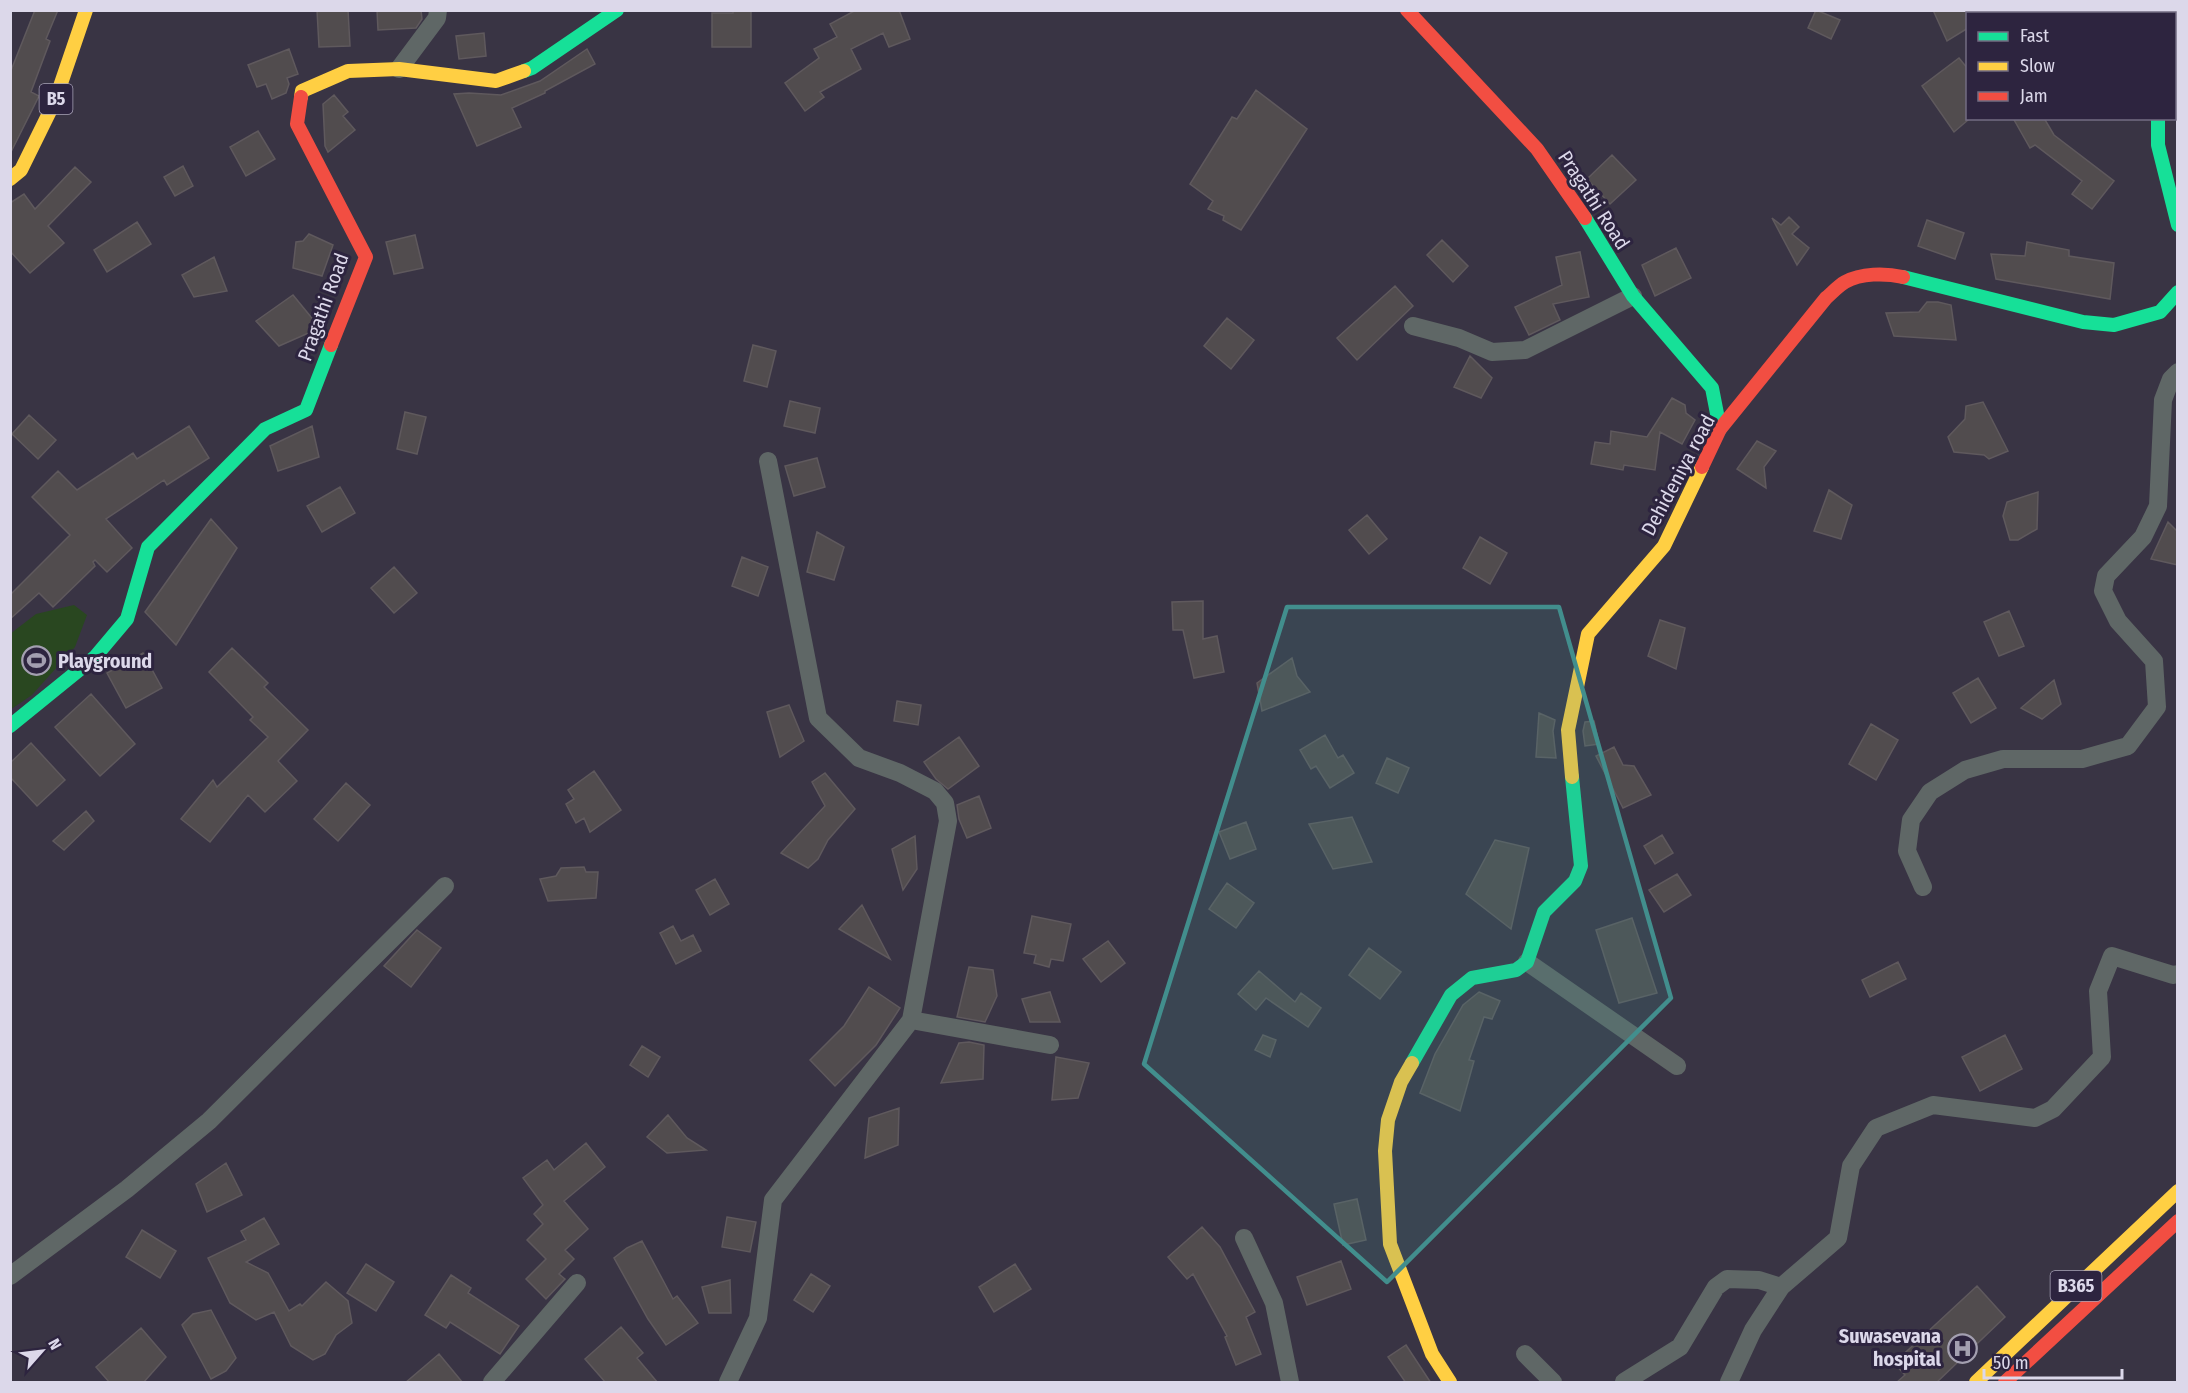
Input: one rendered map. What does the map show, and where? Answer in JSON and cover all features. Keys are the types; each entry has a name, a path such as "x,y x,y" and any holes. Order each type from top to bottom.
{"street":[{"name":"B5","path":"10,179 21,170 55,101 86,10"},
{"path":"399,69 437,18 438,10"},
{"name":"Pragathi Road","path":"10,726 95,657 127,619 148,547 265,429 306,410 366,257 297,124 302,91 348,71 399,69 496,81 532,69 617,10"},
{"name":"Pragathi Road","path":"1407,10 1537,148 1587,221 1633,296 1712,388 1720,429"},
{"path":"2158,120 2157,145 2178,225"},
{"name":"Dehideniya road","path":"1527,962 1544,912 1575,881 1581,866 1568,730 1588,634 1664,546 1720,429 1826,298 1845,282 1867,275 1893,275 2083,322 2114,325 2160,312 2178,292"},
{"path":"1413,326 1459,338 1492,351 1525,350 1633,296"},
{"path":"1923,887 1907,851 1911,820 1930,792 1965,770 2003,759 2082,759 2128,746 2157,707 2154,661 2118,621 2103,591 2106,576 2142,537 2158,506 2163,400 2171,379 2178,372"},
{"path":"728,1383 758,1318 773,1200 911,1020 948,821 945,803 935,791 900,773 859,758 818,718 768,461"},
{"path":"10,1276 128,1189 209,1121 445,886"},
{"path":"1729,1383 1753,1330 1781,1287 1838,1238 1851,1166 1876,1128 1933,1105 2035,1118 2053,1109 2102,1057 2098,991 2112,956 2173,975 2178,974"},
{"path":"1450,1383 1432,1354 1389,1244 1385,1151 1388,1120 1401,1082 1451,995 1472,978 1516,970 1527,962 1677,1066"},
{"path":"911,1020 1050,1045"},
{"name":"B365","path":"1976,1383 2178,1191"},
{"name":"B365","path":"2005,1383 2178,1221"},
{"path":"1244,1238 1274,1303 1290,1383"},
{"path":"1624,1383 1680,1347 1716,1287 1727,1279 1759,1280 1781,1287"},
{"path":"492,1383 577,1283"},
{"path":"1525,1354 1553,1383"}],"highlighted area":[{"path":"1287,607 1559,607 1671,998 1387,1282 1144,1064"}],"green space":[{"name":"Playground","path":"74,605 87,615 75,647 32,695 10,710 10,634 36,614"}],"building":[{"path":"35,10 58,10 46,39 50,41 31,92 39,96 10,154 10,73"},
{"path":"317,10 348,10 350,46 319,47"},
{"path":"377,10 421,10 422,19 416,28 378,30"},
{"path":"733,10 751,10 751,47 712,47 712,13 733,13"},
{"path":"856,10 899,10 910,39 889,47 883,33 851,49 861,69 820,92 824,97 805,111 785,83 819,58 814,49 837,37 830,24"},
{"path":"1816,10 1840,20 1831,39 1808,28"},
{"path":"1933,10 1968,10 1966,29 1947,41"},
{"path":"484,33 486,56 459,59 456,36"},
{"path":"289,49 298,74 287,78 289,84 286,93 272,99 266,84 257,87 248,65"},
{"path":"587,49 595,64 545,93 512,108 521,127 477,146 454,94 501,95 540,81"},
{"path":"1959,58 1966,67 1966,120 1968,120 1954,132 1922,86"},
{"path":"1256,90 1307,129 1241,230 1223,220 1224,216 1208,209 1213,201 1190,184 1232,117 1237,119"},
{"path":"334,95 348,112 343,116 355,130 328,152 325,146 323,104"},
{"path":"2014,120 2045,120 2054,135 2114,181 2092,209 2072,194 2082,181 2035,145 2030,148"},
{"path":"258,131 275,159 246,176 230,147"},
{"path":"1612,155 1636,180 1610,204 1587,179"},
{"path":"183,166 193,186 175,196 164,177"},
{"path":"75,167 91,182 48,226 64,243 30,273 10,251 10,203 24,194 35,209"},
{"path":"1789,217 1799,227 1792,234 1809,248 1797,265 1772,218 1781,225"},
{"path":"1927,220 1964,233 1955,259 1918,246"},
{"path":"137,222 151,244 107,272 94,250"},
{"path":"309,234 333,245 322,276 293,268 296,242 303,241"},
{"path":"415,235 423,268 394,274 386,242"},
{"path":"1442,240 1468,266 1453,282 1427,255"},
{"path":"2027,242 2069,250 2069,256 2114,263 2110,299 1996,279 1991,254 2025,256"},
{"path":"1676,248 1691,278 1655,296 1642,265"},
{"path":"1580,252 1589,297 1553,304 1560,320 1529,335 1515,307 1562,285 1556,257"},
{"path":"214,257 227,291 194,297 182,275"},
{"path":"1395,286 1413,306 1357,360 1337,338"},
{"path":"293,295 320,328 279,346 256,321"},
{"path":"1927,302 1951,305 1956,340 1894,336 1886,313 1919,312"},
{"path":"1227,318 1254,340 1231,369 1204,346"},
{"path":"753,345 776,351 767,387 744,381"},
{"path":"1470,356 1492,378 1481,398 1454,387"},
{"path":"1672,398 1685,405 1686,413 1695,420 1682,444 1660,432 1655,470 1624,465 1623,470 1591,464 1595,442 1610,444 1611,431 1647,437"},
{"path":"790,401 820,408 815,433 784,426"},
{"path":"1983,402 2008,451 1989,459 1984,455 1954,452 1948,437 1965,419 1966,406"},
{"path":"405,412 426,417 417,454 397,449"},
{"path":"29,415 56,440 38,459 12,434"},
{"path":"189,426 209,458 167,485 164,480 106,519 132,548 107,572 95,560 93,562 95,566 53,607 39,593 10,619 10,595 70,535 32,497 58,471 77,490 133,453 137,459"},
{"path":"312,426 319,457 278,471 270,446"},
{"path":"1757,441 1776,451 1764,467 1766,488 1737,469"},
{"path":"817,458 825,487 794,496 785,466"},
{"path":"340,487 355,513 322,532 307,506"},
{"path":"1829,490 1852,505 1841,539 1814,531"},
{"path":"2038,492 2037,529 2018,540 2010,540 2003,516 2007,502"},
{"path":"1367,515 1387,539 1369,554 1349,530"},
{"path":"211,519 237,548 176,645 145,612"},
{"path":"2168,522 2178,532 2178,565 2151,559"},
{"path":"817,532 844,547 834,580 807,572"},
{"path":"1480,537 1507,553 1490,584 1463,568"},
{"path":"742,557 768,567 758,596 732,586"},
{"path":"394,567 417,593 394,613 371,588"},
{"path":"1203,601 1203,639 1217,636 1224,672 1194,678 1183,630 1173,630 1172,602"},
{"path":"2009,611 2024,646 1999,656 1984,622"},
{"path":"1660,620 1685,628 1676,669 1648,656"},
{"path":"232,648 268,683 264,687 308,730 278,761 297,781 265,812 248,795 210,842 181,819 213,780 217,787 268,737 250,720 253,717 209,672"},
{"path":"143,653 162,688 126,708 107,673"},
{"path":"1292,658 1297,676 1310,692 1262,711 1257,683"},
{"path":"1978,678 1996,708 1971,723 1953,693"},
{"path":"2054,680 2061,704 2042,719 2021,708"},
{"path":"91,694 135,744 100,776 55,727"},
{"path":"897,701 921,705 918,725 894,721"},
{"path":"789,705 804,741 780,757 767,712"},
{"path":"1539,713 1555,720 1553,731 1556,758 1536,757"},
{"path":"1594,721 1599,744 1585,746 1583,731 1585,722"},
{"path":"1871,724 1898,740 1876,780 1849,764"},
{"path":"1325,735 1338,758 1343,755 1354,773 1330,788 1316,766 1311,769 1300,750"},
{"path":"959,737 979,766 948,789 936,779 924,762"},
{"path":"31,743 65,780 37,806 10,777 10,763"},
{"path":"1614,747 1623,765 1634,766 1651,795 1623,808 1596,756"},
{"path":"1387,758 1409,768 1398,793 1376,783"},
{"path":"594,771 621,810 590,832 584,818 576,823 566,804 574,799 568,790"},
{"path":"825,773 855,809 828,840 818,859 808,868 781,853 825,806 812,782"},
{"path":"346,783 370,805 338,841 314,819"},
{"path":"979,796 991,828 967,838 959,819 957,805"},
{"path":"86,811 94,821 64,850 53,841"},
{"path":"1352,817 1372,862 1333,869 1309,824"},
{"path":"1246,822 1256,849 1230,859 1219,832"},
{"path":"1662,835 1673,853 1655,864 1644,846"},
{"path":"915,836 917,869 903,890 892,849"},
{"path":"1495,840 1529,848 1511,929 1466,894"},
{"path":"584,867 586,872 598,872 596,898 548,901 540,879 556,876 561,868"},
{"path":"1677,874 1691,895 1664,912 1649,890"},
{"path":"715,879 729,904 710,915 696,890"},
{"path":"1227,883 1254,903 1236,928 1209,909"},
{"path":"862,905 890,959 839,929"},
{"path":"1032,916 1071,924 1063,961 1051,959 1049,967 1034,963 1036,955 1024,953"},
{"path":"1632,918 1657,993 1619,1003 1596,930"},
{"path":"673,926 681,941 693,935 701,951 676,964 660,933"},
{"path":"417,930 441,948 411,987 384,966"},
{"path":"1108,941 1125,963 1101,982 1083,959"},
{"path":"1369,948 1401,972 1380,999 1349,975"},
{"path":"1898,962 1906,979 1870,997 1862,980"},
{"path":"969,967 993,970 997,996 985,1022 957,1017"},
{"path":"1259,971 1295,1002 1301,993 1321,1008 1308,1027 1266,998 1256,1010 1238,994"},
{"path":"869,987 900,1008 876,1045 835,1086 810,1060 844,1026"},
{"path":"1050,992 1060,1022 1030,1022 1022,999"},
{"path":"1479,992 1500,1001 1492,1019 1484,1017 1469,1060 1474,1061 1460,1111 1420,1093 1435,1054 1463,1005"},
{"path":"1263,1035 1276,1040 1270,1057 1255,1050"},
{"path":"2005,1035 2022,1069 1980,1091 1962,1057"},
{"path":"959,1043 984,1045 983,1079 941,1083"},
{"path":"642,1046 660,1057 648,1077 630,1065"},
{"path":"1056,1057 1089,1063 1078,1098 1052,1100"},
{"path":"899,1108 898,1145 865,1158 869,1118"},
{"path":"668,1115 687,1138 706,1150 667,1153 647,1137"},
{"path":"586,1143 605,1167 564,1201 588,1229 565,1250 574,1259 559,1274 565,1279 546,1299 526,1279 546,1259 527,1240 543,1224 534,1214 543,1205 523,1178 547,1160 554,1170"},
{"path":"226,1163 242,1195 207,1212 196,1184"},
{"path":"1357,1199 1366,1240 1343,1245 1334,1204"},
{"path":"727,1217 756,1222 750,1252 722,1247"},
{"path":"264,1218 279,1244 246,1262 268,1273 289,1311 300,1304 302,1306 326,1282 348,1301 352,1323 336,1335 325,1354 313,1360 291,1346 274,1312 256,1320 230,1303 208,1258 246,1240 241,1231"},
{"path":"1202,1227 1220,1247 1255,1312 1246,1317 1261,1354 1236,1365 1225,1337 1227,1336 1193,1274 1187,1279 1168,1257"},
{"path":"142,1230 176,1251 160,1278 126,1257"},
{"path":"642,1241 673,1299 677,1296 698,1323 666,1345 648,1319 614,1258 627,1248"},
{"path":"1341,1261 1351,1289 1307,1305 1297,1277"},
{"path":"366,1264 394,1282 376,1311 347,1293"},
{"path":"1015,1264 1031,1289 994,1312 979,1287"},
{"path":"811,1274 830,1286 813,1312 794,1300"},
{"path":"451,1275 471,1288 468,1293 519,1326 500,1354 450,1322 446,1328 425,1315"},
{"path":"730,1280 731,1313 709,1313 702,1287"},
{"path":"1977,1286 2005,1317 1936,1383 1896,1383 1905,1375 1894,1363"},
{"path":"211,1310 236,1358 226,1371 211,1379 182,1325 193,1314"},
{"path":"621,1327 643,1353 637,1358 658,1383 606,1383 585,1359"},
{"path":"141,1328 166,1357 143,1383 110,1383 96,1367"},
{"path":"1406,1345 1431,1383 1406,1383 1388,1357"},
{"path":"439,1354 463,1383 405,1383"}],"traffic: fast":[{"path":"524,71 532,68 617,10"},
{"path":"2176,68 2178,64"},
{"path":"2158,120 2158,145 2178,225"},
{"path":"1585,218 1633,296 1712,388 1720,429"},
{"path":"1903,277 2083,322 2114,325 2160,312 2178,292"},
{"path":"10,726 95,657 127,619 148,547 265,429 306,410 331,345"},
{"path":"1412,1063 1451,995 1472,978 1516,970 1527,962 1544,912 1575,881 1581,866 1572,777"}],"traffic: slow":[{"path":"10,179 21,170 55,101 86,10"},
{"path":"301,97 302,91 348,71 399,69 496,81 524,71"},
{"path":"1572,777 1568,730 1588,634 1664,546 1702,467"},
{"path":"1412,1063 1401,1082 1388,1120 1385,1151 1390,1244 1432,1354 1450,1382"},
{"path":"1976,1382 2178,1191"}],"traffic: jam":[{"path":"1407,10 1537,149 1585,218"},
{"path":"301,97 297,124 366,257 331,345"},
{"path":"1702,467 1720,429 1826,298 1842,284 1858,277 1881,274 1903,277"},
{"path":"2005,1382 2178,1221"}],"place":[{"name":"Playground","path":"37,661"},
{"name":"Suwasevana hospital","path":"1962,1348"}]}
